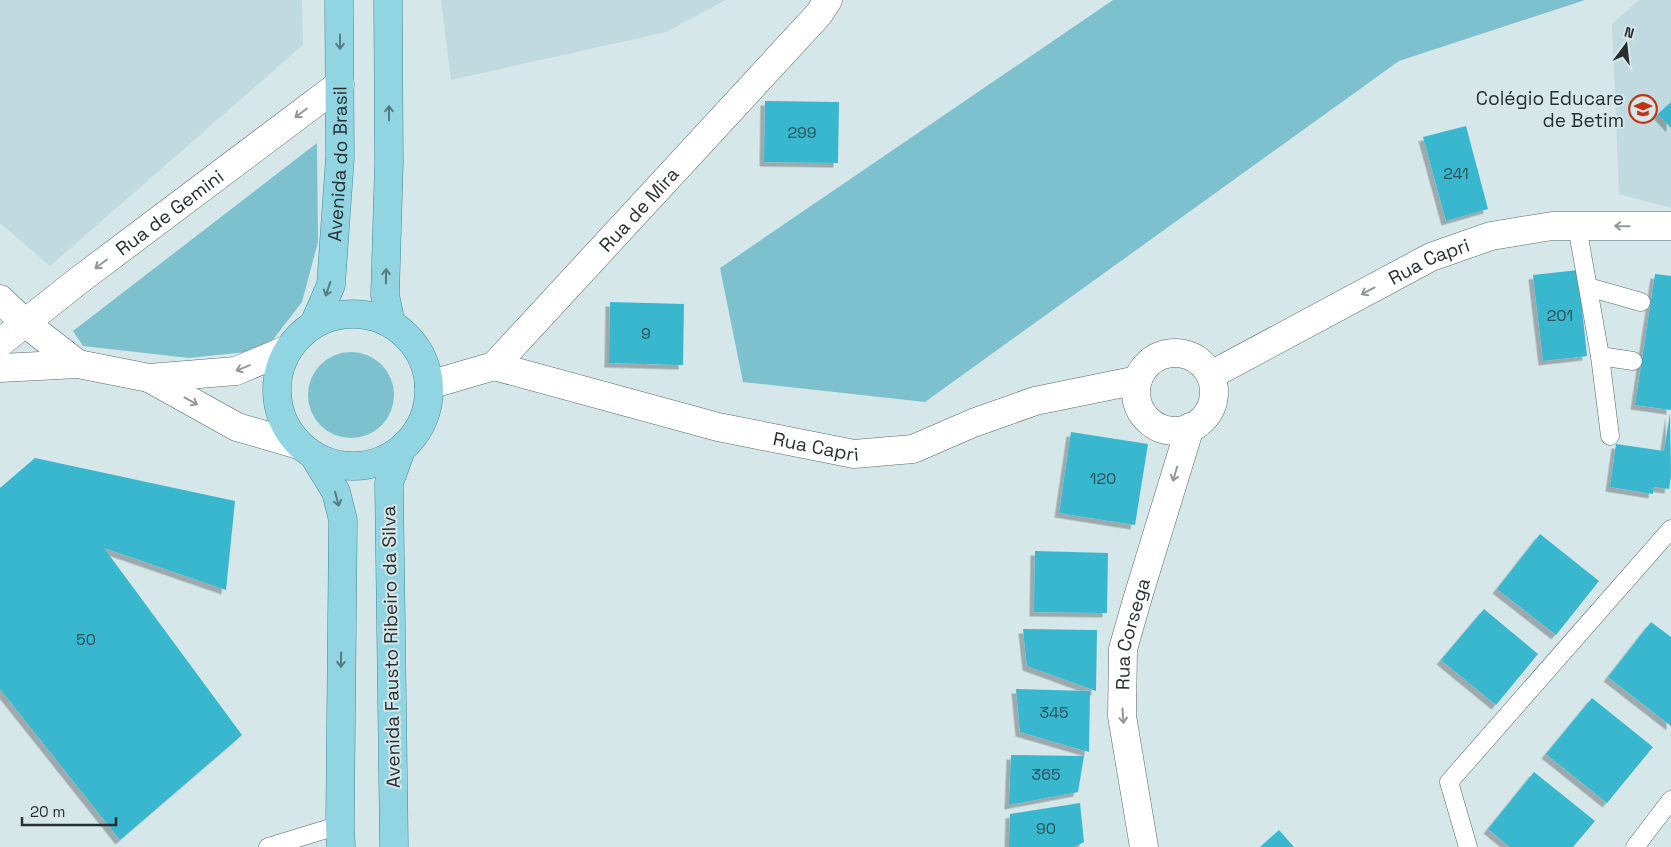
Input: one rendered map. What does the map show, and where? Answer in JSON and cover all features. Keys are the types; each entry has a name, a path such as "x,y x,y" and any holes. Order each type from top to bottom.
{"main road":[{"name":"Avenida do Brasil","path":"314,324 330,285 340,157 340,0"},
{"path":"388,0 389,162 386,295 391,324"},
{"name":"Avenida Fausto Ribeiro da Silva","path":"307,450 336,464 359,466 381,461 401,450 417,433 426,412 429,393 427,373 421,356 408,338 391,324 373,316 352,314 332,316 314,324 299,335 288,349 279,368 276,388 278,409 286,428 307,450 336,492 343,520 340,836"},
{"name":"Avenida Fausto Ribeiro da Silva","path":"394,847 389,483 401,450"}],"street":[{"name":"Rua de Mira","path":"494,366 818,14 828,0"},
{"name":"Rua de Gemini","path":"0,343 340,84"},
{"name":"Rua Capri","path":"1210,375 1431,257 1491,236 1552,226 1671,226"},
{"path":"0,299 25,323 78,364"},
{"path":"0,368 78,364 149,378 236,371 288,349"},
{"path":"1181,353 1198,360 1210,375 1213,384 1213,398 1208,412 1200,421 1190,427 1178,430 1166,429 1148,419 1139,408 1136,394 1138,380 1144,368 1154,358 1167,354 1181,353"},
{"name":"Rua Capri","path":"494,366 718,428 854,454 913,449 973,423 1035,401 1138,380"},
{"path":"429,385 494,366"},
{"path":"149,378 237,427 307,450"},
{"name":"Rua Corsega","path":"1144,847 1122,716 1123,649 1136,600 1190,427"}],"lane":[{"path":"1576,226 1600,356 1610,436"},
{"path":"1588,288 1641,302"},
{"path":"1600,356 1633,361"},
{"path":"1468,847 1449,782 1671,529"},
{"path":"1635,847 1671,800"},
{"path":"268,847 340,836"}],"shaded area":[{"path":"0,0 302,0 303,45 50,266 0,223"},
{"path":"441,0 726,0 666,32 451,80"},
{"path":"1113,0 1585,0 1399,61 925,402 743,382 720,268"},
{"name":"Colégio Educare de Betim","path":"1639,0 1671,0 1671,208 1619,194 1612,24"},
{"path":"317,143 318,242 302,302 265,350 189,358 83,346 73,331"},
{"path":"351,352 368,355 382,364 391,378 394,395 391,412 382,426 368,435 351,438 334,435 320,426 311,412 308,395 311,378 320,364 334,355"}],"building":[{"path":"765,101 839,102 838,163 764,162"},
{"path":"1671,102 1671,128 1658,114"},
{"path":"1466,126 1488,209 1446,221 1423,137"},
{"path":"1578,270 1587,356 1543,361 1533,275"},
{"path":"1655,274 1671,276 1671,410 1635,405"},
{"path":"610,302 684,304 683,365 609,363"},
{"path":"1670,413 1671,476 1669,489 1654,487 1653,494 1610,487 1616,444 1664,451"},
{"path":"1071,432 1148,444 1135,525 1059,513"},
{"path":"35,458 235,501 226,590 104,548 242,735 120,840 0,689 0,488"},
{"path":"1540,534 1599,581 1556,635 1497,589"},
{"path":"1035,551 1108,553 1107,613 1034,612"},
{"path":"1484,609 1538,654 1496,705 1441,660"},
{"path":"1651,622 1671,637 1671,726 1608,677"},
{"path":"1023,629 1097,630 1096,691 1027,666"},
{"path":"1016,689 1090,691 1089,752 1020,732"},
{"path":"1592,698 1653,747 1607,803 1546,754"},
{"path":"1011,755 1084,756 1078,792 1009,805"},
{"path":"1534,772 1595,821 1573,847 1510,847 1488,829"},
{"path":"1080,803 1084,842 1074,847 1009,847 1010,814"},
{"path":"1279,830 1294,847 1260,847"}],"place":[{"name":"Colégio Educare de Betim","path":"1643,109"}]}
